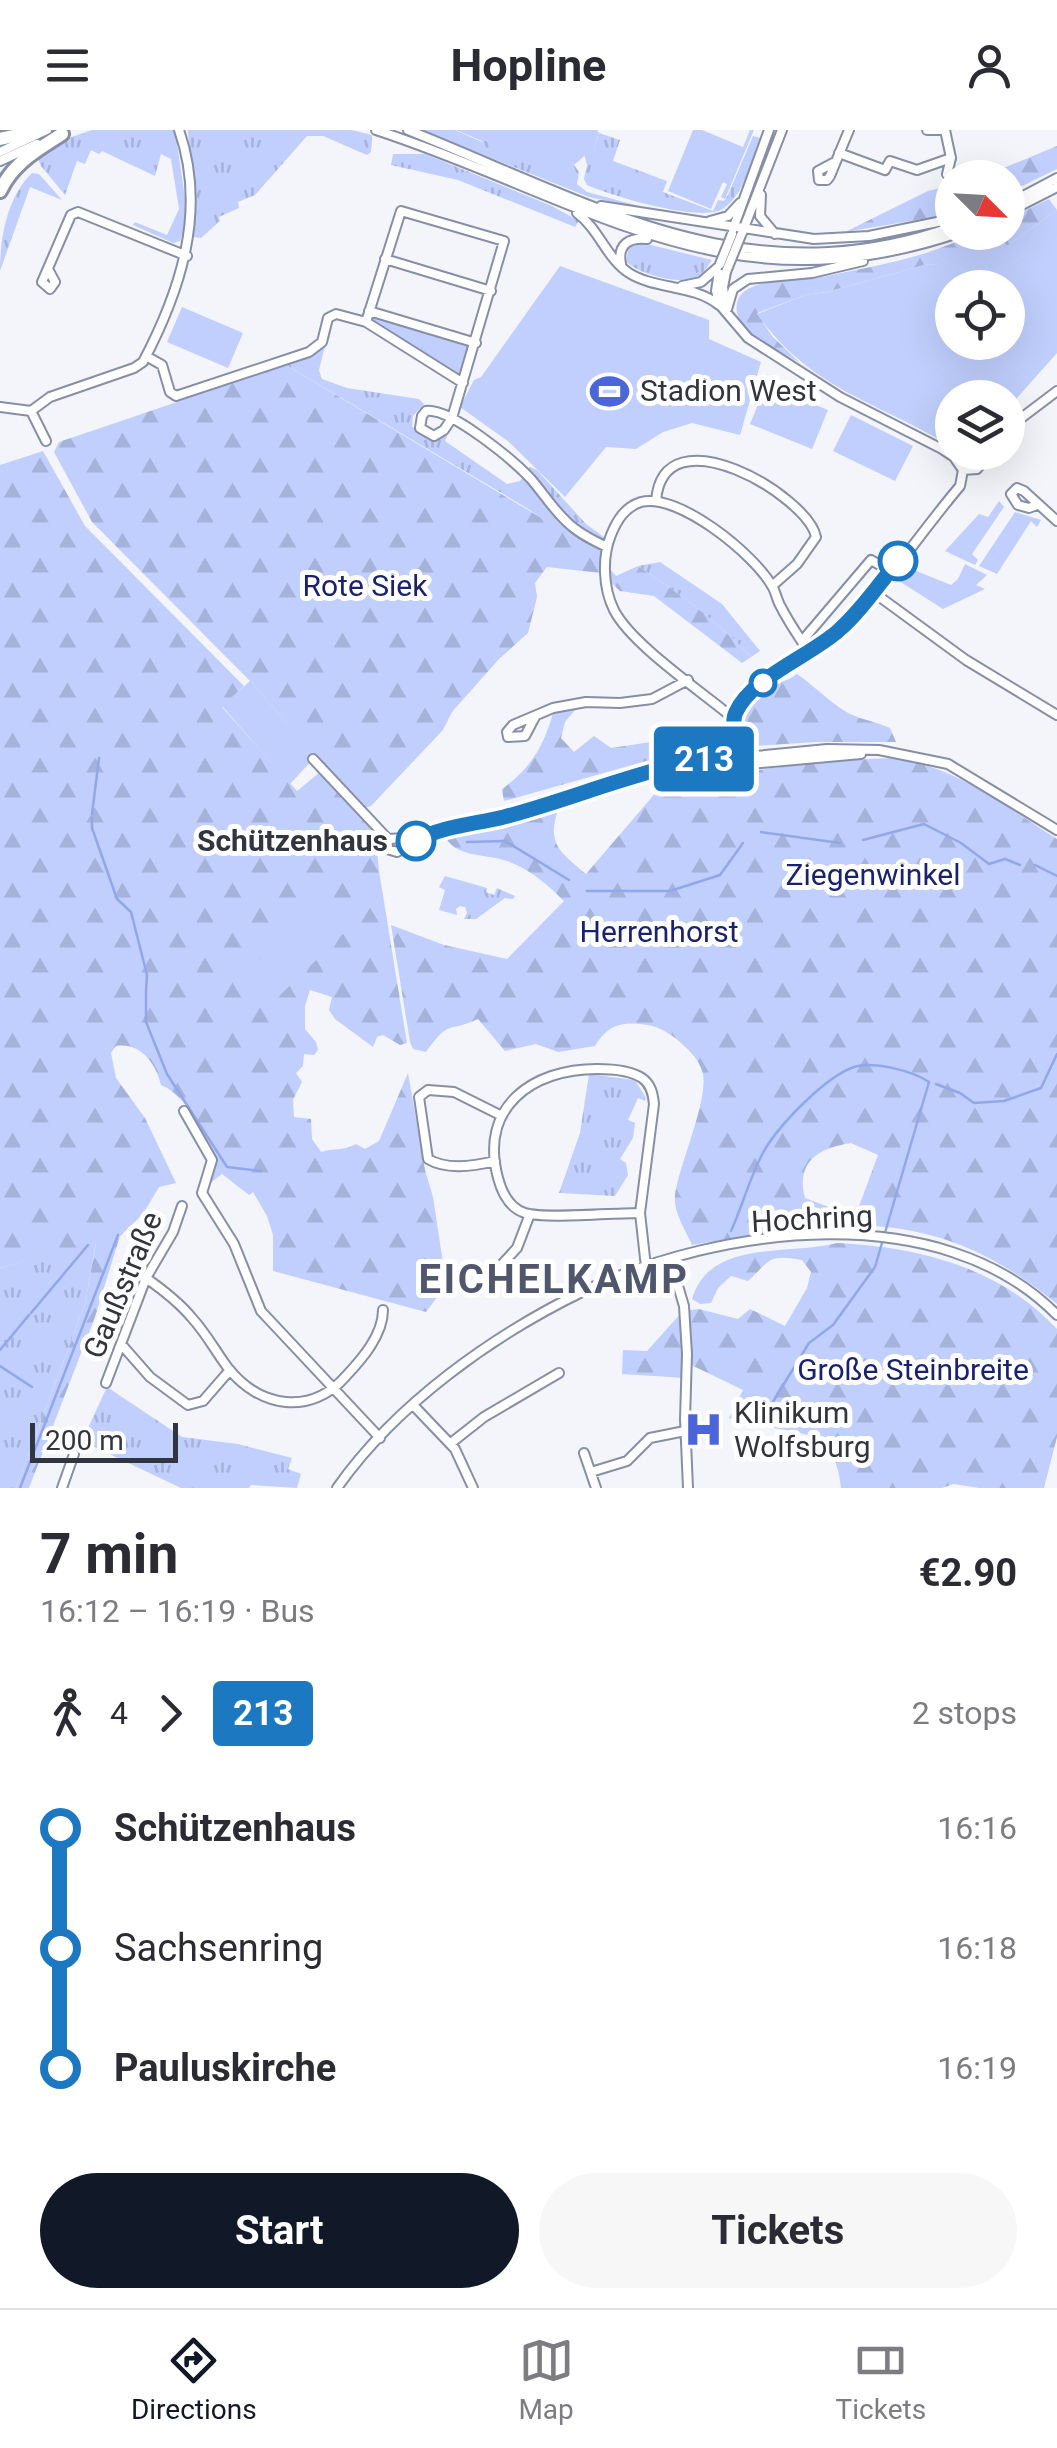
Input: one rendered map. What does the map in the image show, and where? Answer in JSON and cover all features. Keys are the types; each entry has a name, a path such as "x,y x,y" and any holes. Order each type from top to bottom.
{"highway":[{"path":"0,140 44,130"},
{"path":"0,191 22,160 68,132"}],"street":[{"path":"0,152 44,130"},
{"path":"376,130 661,240 720,254 769,260 839,260 878,255"},
{"path":"408,130 578,201 686,239 771,253 858,250 935,233"},
{"path":"738,231 769,130"},
{"path":"782,130 720,269 715,291 734,325 748,338 826,388 935,445"},
{"path":"833,163 849,130"},
{"path":"839,154 884,170 890,161 918,170 952,158 944,130 927,130"},
{"path":"0,161 68,132"},
{"path":"0,407 31,411 50,397 138,366 146,356 186,256 192,216 184,133"},
{"path":"766,172 760,216 776,234"},
{"path":"1025,195 1057,178"},
{"path":"1025,203 1057,186"},
{"path":"701,222 728,216 746,196"},
{"path":"556,200 586,220 623,268 636,276 672,286 715,291"},
{"path":"578,201 738,231 814,239 870,236 935,223"},
{"path":"366,322 398,215 406,210 504,242 452,418 515,464 574,528 607,547"},
{"path":"42,282 71,215 78,212 186,256"},
{"path":"723,307 734,290 748,279 837,269 935,239"},
{"path":"623,268 620,255 627,241 661,240"},
{"path":"385,259 491,291"},
{"path":"672,286 695,284 720,269"},
{"path":"715,291 723,307"},
{"path":"369,310 476,342"},
{"path":"146,356 162,365 170,392 176,396 308,352 322,342 331,314 366,322 463,382"},
{"path":"1025,415 1057,390"},
{"path":"31,411 46,441"},
{"path":"656,502 666,472 689,459 744,474 784,499 811,524 816,537 797,564 772,586"},
{"path":"728,766 735,756 729,734 739,705 848,622 887,569 960,486 963,470"},
{"path":"733,718 632,633 613,609 605,578 607,547 616,523 628,509 637,503 656,502 703,522 739,550 772,586 781,609 809,653"},
{"path":"1038,505 1057,521"},
{"path":"886,553 887,569"},
{"path":"802,642 871,560 887,569"},
{"path":"873,592 946,646 1057,715"},
{"path":"536,717 553,708 586,702 652,699 688,680"},
{"path":"734,743 752,754"},
{"path":"313,759 388,838 423,836 506,816 652,774 674,764 827,749 890,752 948,764 1057,830"},
{"path":"652,774 890,752"},
{"path":"735,756 745,764"},
{"path":"388,838 386,846 392,853 423,836"},
{"path":"640,1213 530,1214 509,1202 499,1182 496,1136 502,1116 516,1095 554,1074 607,1069 644,1079 654,1104 640,1213 646,1267"},
{"path":"495,1161 450,1165 428,1159 419,1098 428,1090 444,1090 502,1116"},
{"path":"184,1112 212,1160 202,1193 234,1244 262,1310 380,1438"},
{"name":"Gaußstraße","path":"106,1382 146,1278 173,1232 182,1206"},
{"path":"478,1290 517,1248 530,1214"},
{"name":"Hochring","path":"340,1484 414,1406 481,1354 559,1304 670,1259 777,1238 838,1234 900,1239 942,1249 987,1267 1057,1314"},
{"path":"670,1259 684,1306 688,1488"},
{"path":"146,1278 190,1314 230,1370 250,1389 284,1404 302,1403 332,1390 377,1334 383,1310"},
{"path":"121,1344 150,1377 188,1405 203,1401 230,1370"},
{"path":"451,1444 484,1417 559,1373"},
{"path":"414,1406 451,1444 473,1488"},
{"path":"591,1472 628,1461 650,1438 685,1432"},
{"path":"584,1453 596,1488"},
{"path":"62,1488 74,1454"},
{"path":"340,1484 352,1488"}],"green space":[{"path":"92,130 175,130 188,218 186,235 180,241 173,243 133,225 135,222 167,235 179,209 171,159 161,154 155,176 102,151 99,154 91,150 85,164 77,161 65,195 41,166 37,156 63,140"},
{"path":"188,130 352,130 372,135 371,152 367,155 323,136 307,136 255,195 219,217 220,221 201,238 193,237"},
{"path":"421,130 455,130 482,142 484,139 565,166 574,165 579,172 577,184 587,192 665,213 589,197"},
{"path":"456,130 599,133 594,148 577,162 555,170 491,150 488,141"},
{"path":"693,130 743,147 750,130 754,130 725,199 721,197 727,184 723,182 711,209 668,191"},
{"path":"599,133 620,140 613,161 667,181 663,192 713,211 718,200 724,201 728,195 753,136 760,138 731,202 713,212 697,213 636,201 587,185 584,154 594,148"},
{"path":"1057,146 1057,169 1025,185 1023,160"},
{"path":"393,154 425,154 579,221 575,227 458,180 391,165"},
{"path":"32,173 39,174 62,200 30,187 0,271 7,219 16,194"},
{"path":"935,189 935,217 845,232"},
{"path":"1049,199 1057,210 1025,233 1025,211"},
{"path":"1057,210 1057,353 1025,389 1025,380 935,380 935,437 823,378 778,340 757,314 805,295 928,264 963,267 981,250 1025,250 1025,233"},
{"path":"643,243 712,260 695,278 659,277 626,262 629,246"},
{"path":"981,250 963,268 928,264 805,295 757,313 772,336 800,363 759,339 737,313 741,294 762,284 827,276 926,253"},
{"name":"Stadion West","path":"560,266 709,320 709,339 761,362 740,435 692,423 663,432 636,449 606,447 565,497 509,442 460,407 474,380 481,377"},
{"path":"182,307 243,333 228,368 167,342"},
{"path":"375,315 470,344 460,377 371,322"},
{"path":"325,346 319,370 322,379 347,388 419,399 424,404 413,416 412,427 427,438 447,436 445,441 507,484 520,481 530,467 537,470 586,524 604,537 601,558 525,507 286,365"},
{"name":"Rote Siek","path":"286,365 573,537 601,558 616,576 638,566 697,608 751,657 742,663 654,596 620,591 601,573 547,567 535,583 537,597 528,633 452,712 443,730 371,806 362,809 250,681 92,522 54,452 59,442"},
{"path":"766,385 828,410 812,449 750,424"},
{"path":"851,415 913,446 895,481 833,451"},
{"path":"43,451 85,526 244,686 222,707 297,791 319,773 332,782 381,840 377,849 379,871 407,1043 400,1045 383,1035 377,1037 373,1047 335,1019 329,1010 332,997 310,990 305,1029 318,1050 314,1055 304,1054 303,1066 296,1073 302,1082 293,1100 294,1117 311,1119 312,1139 321,1152 356,1144 365,1149 379,1141 408,1073 445,1276 441,1292 426,1312 273,1271 273,1235 253,1192 249,1195 222,1174 209,1184 206,1181 213,1171 211,1159 189,1110 161,1085 146,1056 132,1047 116,1046 111,1053 116,1078 145,1118 176,1183 159,1187 143,1214 120,1236 95,1317 29,1488 16,1488 85,1304 96,1243 0,1268 0,465"},
{"path":"999,501 1004,507 972,554 978,560 975,565 945,551 979,514 988,517"},
{"path":"1015,512 1041,520 1037,527 1031,521 997,574 979,566"},
{"path":"660,562 722,604 760,651 751,657 697,608 638,566"},
{"path":"965,564 987,575 976,585 985,589 943,609 899,581 909,568 951,585"},
{"path":"797,674 850,714 890,728 896,742 755,746 744,739 740,722 754,698 766,687"},
{"path":"250,681 316,756 290,784 222,706"},
{"path":"573,706 575,710 565,722 561,738 574,752 594,736 611,748 651,742 664,756 504,801 502,789 535,756 553,713"},
{"path":"893,758 938,769 979,789 1057,839 1057,1304 1012,1271 968,1248 926,1234 883,1227 793,1229 692,1245 678,1214 675,1195 701,1101 703,1074 688,1050 657,1028 619,1025 604,1034 595,1046 558,1052 536,1044 505,1051 478,1019 445,1030 426,1052 413,1049 391,925 444,945 507,959 564,901 519,866 458,849 446,838 558,810 555,840 563,854 586,874 664,783 823,761","holes":["851,1143 878,1155 855,1217 805,1198 803,1175 820,1153"]},
{"path":"445,876 487,888 486,892 494,895 497,888 515,896 505,898 476,919 464,919 465,907 456,909 457,915 439,910 445,890 439,887"},
{"path":"317,903 345,932 273,1002 245,973"},
{"path":"589,1074 635,1080 646,1098 638,1098 628,1120 635,1123 633,1138 620,1159 626,1163 628,1175 615,1196 559,1193 580,1133"},
{"path":"96,1242 85,1304 16,1488 0,1488 0,1268"},
{"name":"Große Steinbreite","path":"837,1243 898,1249 956,1264 1010,1290 1057,1329 1057,1437 1044,1488 954,1484 942,1488 841,1488 828,1449 816,1439 729,1418 743,1390 687,1363 685,1378 622,1374 623,1350 647,1351 683,1311 699,1309 738,1319 750,1309 785,1326 807,1288 811,1272 802,1260 776,1258 748,1281 731,1276 718,1288 711,1303 700,1304 692,1299 701,1280 716,1266 733,1258"},
{"path":"107,1387 182,1437 238,1444 292,1458 288,1469 301,1474 297,1488 181,1488 82,1441"}],"waterway":[{"path":"92,814 99,758"},
{"path":"92,818 117,899 131,912 147,975 146,991"},
{"path":"863,840 924,824 961,843 989,864 1005,859 1020,865"},
{"path":"761,832 840,843"},
{"path":"467,842 505,841 569,880"},
{"path":"587,891 670,891 720,875 743,843"},
{"path":"1035,865 1057,876"},
{"path":"146,992 146,1022 167,1074 227,1167 261,1171"},
{"path":"936,1084 974,1103 1004,1101 1041,1088 1057,1054"},
{"path":"731,1231 771,1140 830,1081 854,1067 872,1065 904,1071 929,1082 875,1267 833,1325 809,1343 760,1423"},
{"path":"20,1488 118,1235"},
{"path":"31,1313 88,1245"},
{"path":"0,1350 29,1315"},
{"path":"0,1366 32,1387"}],"bus line":[{"name":"213","path":"416,841 429,834 652,774 674,764 735,756 738,740 733,718 739,705 848,622 898,561"}],"place":[{"name":"Stadion West","path":"610,391"},
{"name":"Schützenhaus","path":"416,841"},
{"name":"Klinikum Wolfsburg","path":"704,1430"}],"district":[{"name":"EICHELKAMP","path":"554,1279"}],"park label":[{"name":"Ziegenwinkel","path":"873,875"},
{"name":"Herrenhorst","path":"659,932"}]}
